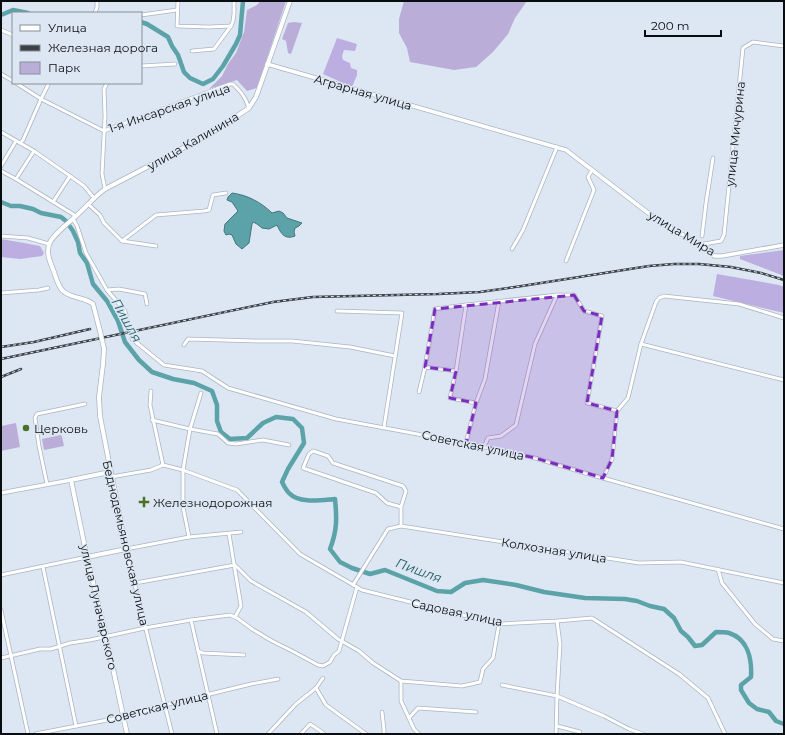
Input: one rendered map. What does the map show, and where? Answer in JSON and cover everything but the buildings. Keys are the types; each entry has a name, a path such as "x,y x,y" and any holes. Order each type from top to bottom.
{"main road":[{"name":"улица Калинина","path":"49,244 62,228 105,189 196,141 249,108 256,97 290,1"},
{"name":"Беднодемьяновская улица","path":"49,244 48,251 59,287 62,291 71,296 94,304 104,349 99,397 100,416 126,549"},
{"path":"71,480 111,475"},
{"name":"улица Луначарского","path":"71,480 127,734"},
{"path":"87,557 126,549"}],"street":[{"path":"95,12 97,1"},
{"path":"178,1 177,26 232,26"},
{"path":"192,51 214,49 232,26 234,1"},
{"path":"142,15 177,10"},
{"path":"1,30 12,35"},
{"name":"улица Мичурина","path":"701,245 721,241 724,235 743,48 753,42 784,46"},
{"path":"142,66 174,64"},
{"name":"Аграрная улица","path":"267,64 557,147"},
{"path":"1,74 12,80"},
{"name":"1-я Инсарская улица","path":"18,84 41,99 104,131 230,84 233,84 244,94 249,108"},
{"path":"20,143 23,140 48,84"},
{"path":"105,189 102,174 105,116 104,89 106,84"},
{"path":"1,132 34,151 70,176 84,186 94,198"},
{"path":"1,166 16,141"},
{"path":"512,249 523,230 557,147"},
{"name":"улица Мира","path":"557,147 566,150 660,222 701,245 714,256 722,256 784,245"},
{"path":"16,179 34,151"},
{"path":"702,236 712,158"},
{"path":"566,261 594,190 588,177 592,170"},
{"path":"1,171 53,202 73,218 86,253 107,290 120,289 145,294 147,304"},
{"path":"53,202 70,176"},
{"path":"122,241 156,215 209,210 213,195 226,192"},
{"path":"88,204 100,215 104,223 122,241 156,246"},
{"path":"1,236 28,238 49,244"},
{"path":"1,293 48,288"},
{"name":"Советская улица","path":"107,290 125,311 132,339 164,365 202,371 228,388 328,417 466,443 535,458 784,529"},
{"path":"484,447 488,438 501,436 516,424 536,344 557,295"},
{"path":"419,392 435,309 557,295 574,295 584,310 602,316 587,403 617,411"},
{"path":"603,478 612,460 617,411 628,398 641,344 656,302 659,298 664,296 739,304 784,318"},
{"path":"466,443 476,403 485,379 499,301"},
{"path":"466,305 456,371 450,398 476,403"},
{"path":"337,311 402,313 384,428"},
{"path":"184,345 188,339 292,341 350,347 395,356"},
{"path":"641,344 784,380"},
{"path":"425,367 456,371"},
{"path":"111,475 151,470 163,465 152,420 150,405 151,391"},
{"path":"189,537 183,507 183,470 190,429 201,393"},
{"path":"47,484 35,418 37,414 85,404"},
{"path":"152,420 218,434 228,443 236,444 263,440 289,445"},
{"path":"353,585 388,529 401,526 402,507 406,491 403,486 333,463 328,456 313,451 309,454 303,468 376,493 387,503 402,507"},
{"name":"Садовая улица","path":"163,465 183,470 237,490 300,554 362,590 499,624 592,618 680,674 708,698 725,734"},
{"path":"1,493 71,480"},
{"name":"Колхозная улица","path":"401,526 639,563 681,562 784,583"},
{"path":"126,549 189,537 241,532"},
{"path":"229,534 241,606 235,617"},
{"name":"Беднодемьяновская улица","path":"126,549 172,734"},
{"path":"1,574 87,557"},
{"path":"135,583 235,565 252,581 306,612 341,641 359,651 373,663 401,681 462,686 480,682 483,668 493,658 499,624"},
{"path":"43,566 76,726"},
{"path":"718,569 722,583 755,624 773,639 784,641"},
{"path":"1,658 40,649 51,649 70,643 145,628 230,615 272,641 318,665 323,666 330,662 334,655 339,651 356,587"},
{"path":"1,610 28,734"},
{"path":"191,620 217,734"},
{"path":"556,734 560,644 557,621"},
{"path":"198,651 203,653 244,655"},
{"path":"268,734 296,704 316,688 323,678"},
{"name":"Советская улица","path":"36,734 123,717 208,694 278,679"},
{"path":"401,681 401,701 414,730 419,734"},
{"path":"502,685 557,696 642,734"},
{"path":"316,688 326,705 366,734"},
{"path":"408,718 418,708 476,712"},
{"path":"382,712 384,734"},
{"path":"301,734 310,724 324,734"},
{"path":"556,726 580,732"}],"highlighted area":[{"path":"574,295 584,311 602,316 587,403 617,411 612,459 603,478 535,458 466,443 476,403 450,398 456,371 425,367 435,309"}],"green space":[{"path":"260,1 286,1 257,88 247,91 237,80 209,89 222,76 236,53 244,32 247,10 257,5"},
{"path":"404,1 527,1 515,18 508,34 493,52 476,67 454,70 410,62 407,48 399,33 399,19"},
{"path":"288,23 302,23 291,54 288,53 286,41 282,39"},
{"path":"16,423 20,447 1,451 1,426"},
{"path":"61,435 64,446 44,450 42,439"}],"shaded area":[{"path":"337,38 357,44 355,51 344,50 342,56 343,60 350,63 351,68 357,70 357,75 352,87 323,74"},
{"path":"1,239 40,246 44,253 42,256 20,259 1,257"},
{"path":"784,250 784,276 740,259 740,256"},
{"path":"717,274 784,287 784,313 713,296"}],"water":[{"path":"232,193 243,195 254,200 272,213 279,211 287,218 302,223 295,228 295,236 286,237 277,225 269,229 262,228 253,222 249,243 242,249 236,244 232,235 226,235 224,231 225,224 238,211 232,202 227,200"}],"waterway":[{"path":"142,22 168,37 178,55 184,72 190,78 203,84 213,79 223,66 236,44 240,35 243,1"},
{"path":"1,15 13,10 23,12"},
{"name":"Пишля","path":"1,202 11,206 20,206 33,209 41,213 61,217 66,221 78,242 80,253 87,263 93,284 107,301 118,321 125,342 139,360 152,372 173,379 194,383 212,391 217,405 217,421 221,432 230,439 247,438 263,423 276,417 293,419 302,428 304,443 282,482 289,493 299,499 335,499 336,525 330,549 340,562 370,574 385,570 437,591 451,592 465,583 483,580 516,585 544,592 585,598 625,599 664,609 674,618 681,631 695,646 702,645 716,632 729,633 741,640 748,650 751,663 751,677 741,685 741,690 749,703 757,709 769,712 776,721 784,724"}],"railway":[{"path":"1,359 273,302 313,297 480,292 649,266 674,264 699,264 731,267 761,273 784,280"},
{"path":"1,347 34,342 90,329"},
{"path":"1,377 21,369"}],"place":[{"name":"Церковь","path":"26,428"},
{"name":"Железнодорожная","path":"144,502"}]}
